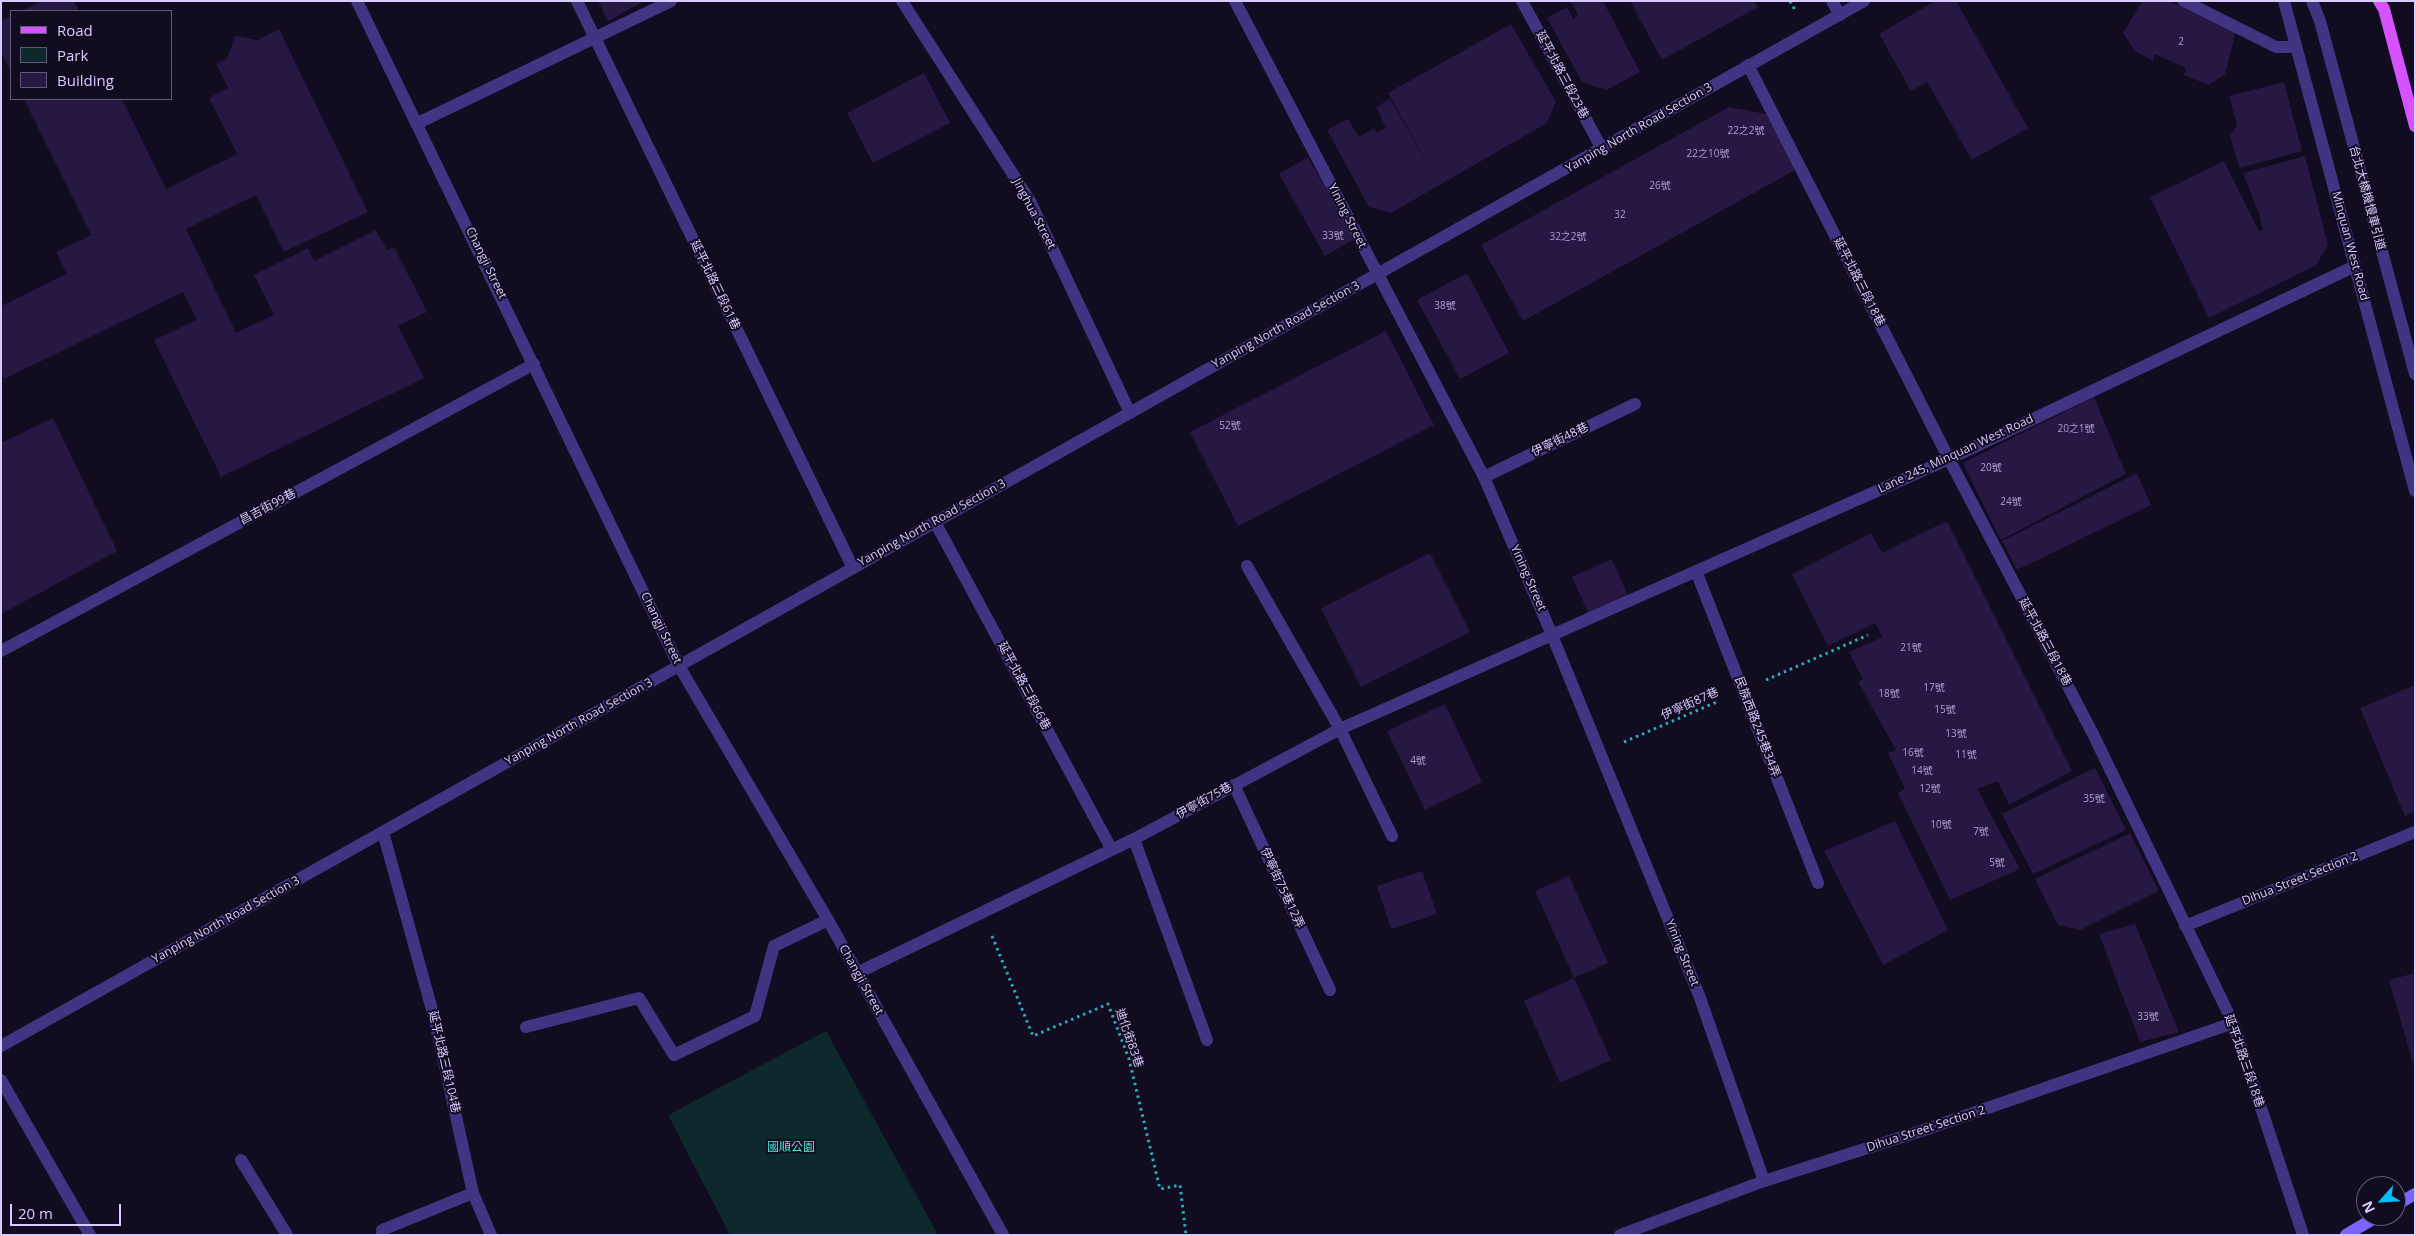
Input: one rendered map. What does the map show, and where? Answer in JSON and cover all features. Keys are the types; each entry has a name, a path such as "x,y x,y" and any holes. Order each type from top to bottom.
{"main road":[{"path":"2382,3 2415,126"},
{"path":"2346,1235 2361,1226"}],"street":[{"name":"Changji Street","path":"357,1 418,123 679,666 828,920 1003,1235"},
{"name":"延平北路三段61巷","path":"577,1 853,568"},
{"path":"418,123 671,1"},
{"name":"Jinghua Street","path":"902,1 1030,201 1130,413"},
{"name":"Yining Street","path":"1236,1 1484,477 1552,635 1699,995 1764,1181"},
{"name":"延平北路三段23巷","path":"1522,1 1602,149"},
{"path":"1832,1 1840,14"},
{"name":"Yanping North Road Section 3","path":"1,1046 1864,1"},
{"path":"2184,1 2276,47 2295,47"},
{"name":"Minquan West Road","path":"2284,1 2415,490"},
{"name":"台北大橋機慢車引道","path":"2312,1 2320,21 2415,374"},
{"name":"延平北路三段18巷","path":"1748,66 1949,459 2093,734 2233,1024 2303,1235"},
{"name":"Lane 245, Minquan West Road","path":"1552,635 1949,459 2355,266"},
{"name":"昌吉街99巷","path":"1,651 534,364"},
{"name":"伊寧街48巷","path":"1484,477 1636,404"},
{"name":"延平北路三段66巷","path":"935,522 1112,850"},
{"path":"1247,566 1340,729 1392,836"},
{"name":"民族西路245巷34弄","path":"1696,571 1818,883"},
{"name":"伊寧街75巷","path":"857,973 1134,839 1340,729 1552,635"},
{"name":"伊寧街75巷12弄","path":"1234,785 1330,990"},
{"name":"延平北路三段104巷","path":"383,832 434,1017 473,1194 491,1235"},
{"name":"Dihua Street Section 2","path":"2185,926 2415,832"},
{"path":"1134,839 1207,1040"},
{"path":"526,1026 639,998 674,1056 755,1016 774,946 828,920"},
{"name":"Dihua Street Section 2","path":"1620,1235 1764,1181 1924,1130 2233,1024"},
{"path":"1,1080 90,1235"},
{"path":"241,1160 287,1235"},
{"path":"382,1235 382,1230 473,1194"}],"path":[{"name":"伊寧街87巷","path":"1600,752 1868,635"},
{"name":"迪化街83巷","path":"982,913 1033,1036 1108,1004 1129,1059 1160,1189 1180,1185 1186,1235"}],"green space":[{"name":"國順公園","path":"826,1031 938,1235 730,1235 668,1115"}],"building":[{"path":"41,1 74,1 78,10 23,10"},
{"path":"598,1 644,1 608,21"},
{"path":"1570,1 1603,1 1640,72 1606,90 1582,82 1547,18 1567,7 1573,19 1578,15"},
{"path":"1630,1 1754,1 1758,7 1662,60"},
{"path":"1935,1 1956,1 2028,128 1972,160 1927,82 1911,91 1879,34"},
{"path":"2142,1 2169,1 2236,30 2225,74 2209,85 2184,75 2186,68 2155,54 2153,61 2135,51 2123,33"},
{"path":"10,16 10,70 1,52 1,21"},
{"path":"1511,24 1556,102 1547,123 1391,213 1369,207 1327,130 1348,119 1359,137 1374,128 1377,133 1386,128 1376,107 1390,99 1435,177 1388,93"},
{"path":"279,29 368,212 284,252 256,195 186,229 236,333 274,315 254,275 308,248 314,261 376,230 387,250 394,247 427,312 398,326 424,378 221,477 154,340 197,320 183,292 4,379 1,374 1,306 67,274 56,252 91,235 24,100 122,100 166,189 237,154 209,98 228,88 216,64 227,59 235,36 257,40"},
{"path":"924,73 950,123 873,163 847,113"},
{"path":"2284,82 2302,151 2239,168 2230,135 2237,126 2229,96"},
{"path":"1729,107 1766,114 1797,169 1523,321 1481,245"},
{"path":"2305,156 2328,245 2316,265 2209,318 2150,197 2224,161 2259,231 2263,230 2259,214 2243,173"},
{"path":"1308,157 1354,239 1325,256 1279,174"},
{"path":"1467,273 1509,353 1460,379 1417,300"},
{"path":"1386,331 1434,425 1238,526 1190,432"},
{"path":"2094,397 2126,474 2001,540 1963,463"},
{"path":"53,418 117,551 1,614 1,443"},
{"path":"2137,473 2151,505 2017,570 2002,541"},
{"path":"1947,521 2072,771 2009,805 1998,781 1977,789 2020,869 1950,900 1898,793 1905,789 1888,753 1896,750 1858,682 1863,679 1849,652 1883,637 1875,623 1828,646 1792,574 1871,533 1882,553"},
{"path":"1430,553 1470,632 1361,687 1321,608"},
{"path":"1612,559 1628,596 1589,614 1572,577"},
{"path":"2415,685 2415,811 2405,816 2360,708"},
{"path":"1445,704 1482,782 1425,810 1387,731"},
{"path":"2095,768 2126,830 2033,874 2002,814"},
{"path":"1895,821 1948,930 1883,965 1824,851"},
{"path":"2130,833 2159,891 2080,930 2058,925 2035,879"},
{"path":"1422,871 1437,914 1391,929 1377,886"},
{"path":"1569,876 1608,963 1574,978 1535,891"},
{"path":"2135,924 2179,1032 2140,1042 2099,934"},
{"path":"2415,973 2415,1067 2414,1067 2389,980"},
{"path":"1574,978 1611,1060 1560,1083 1524,1001"}]}
